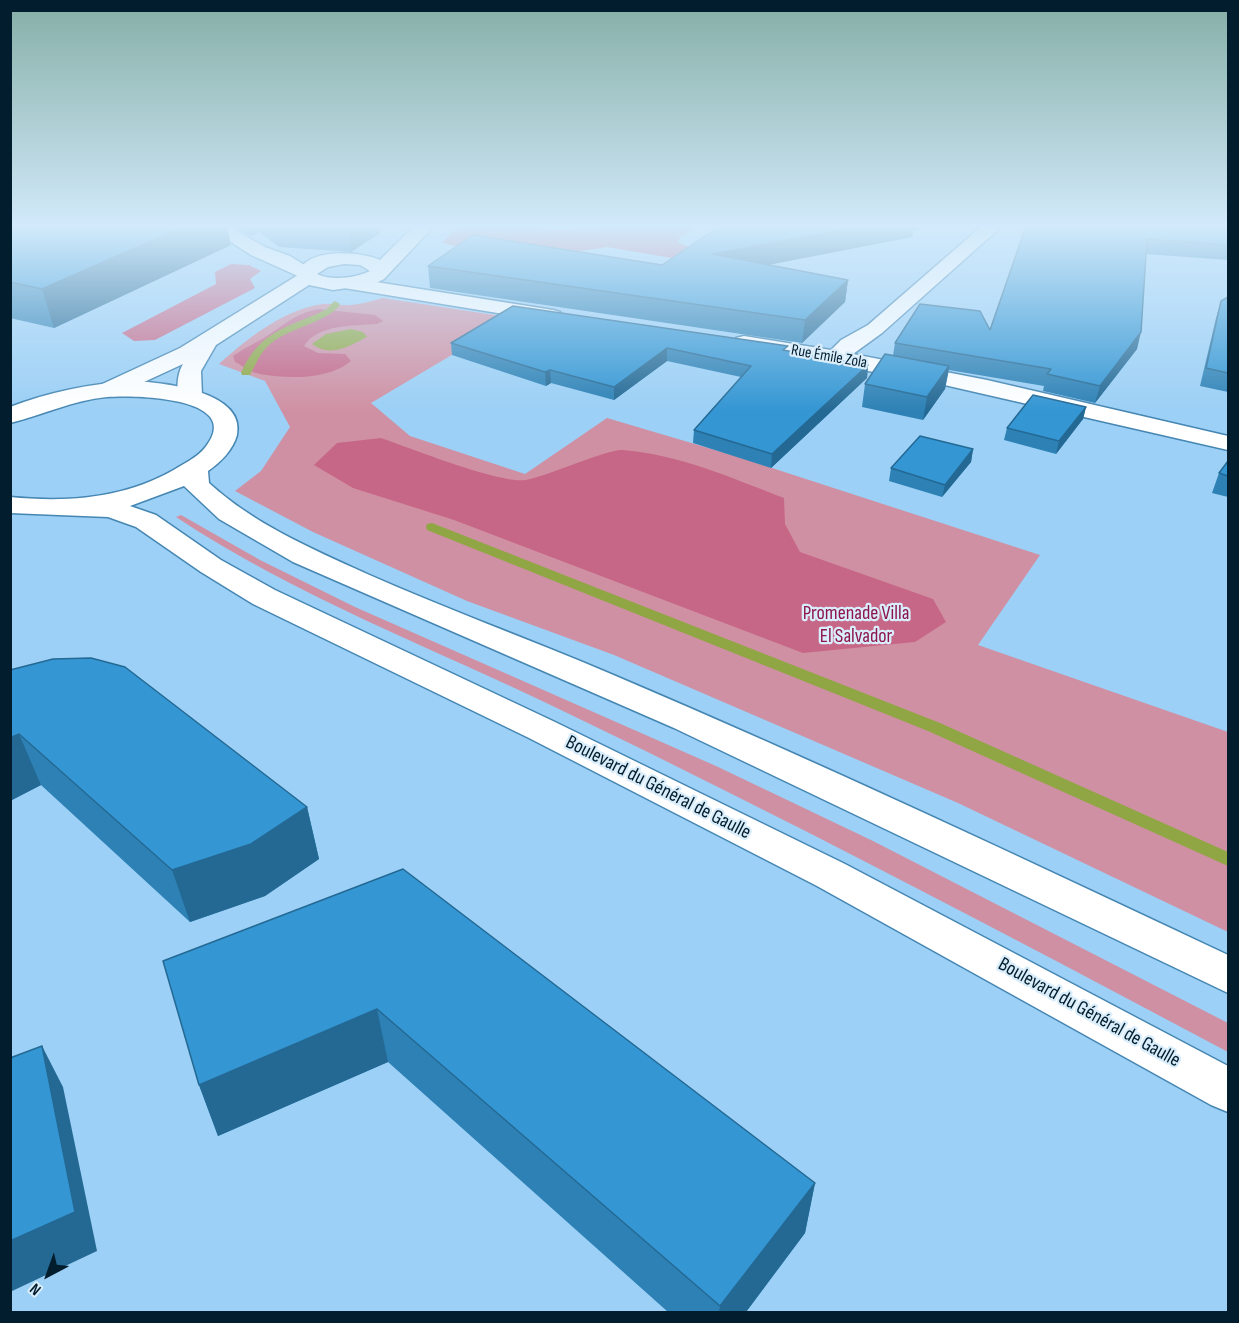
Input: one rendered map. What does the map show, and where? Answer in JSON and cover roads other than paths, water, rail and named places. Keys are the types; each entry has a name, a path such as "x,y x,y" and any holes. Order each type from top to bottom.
{"street":[{"path":"106,391 169,363 207,342 260,310 291,288"},
{"path":"260,310 334,288"},
{"path":"428,288 570,318"},
{"path":"836,358 849,345 875,329 922,288"},
{"name":"Rue Émile Zola","path":"723,340 836,358 1095,411 1228,443"},
{"path":"190,396 190,371 207,342"},
{"path":"10,403 53,400 106,391 152,390 190,396 214,409 224,420 225,426 223,440 195,469 145,492 82,506 12,506"},
{"path":"10,416 53,400"},
{"path":"195,469 196,485 233,516 324,566 418,608 605,683 699,725 902,818 1228,975"},
{"name":"Boulevard du Général de Gaulle","path":"82,506 112,509 146,521 211,566 264,597 542,730 831,875 1228,1090"}],"waterway":[{"path":"246,373 252,359 270,339 293,326 332,310 335,304"},
{"path":"432,527 934,727 1228,859"}],"park label":[{"name":"Promenade Villa El Salvador","path":"856,626"}]}
